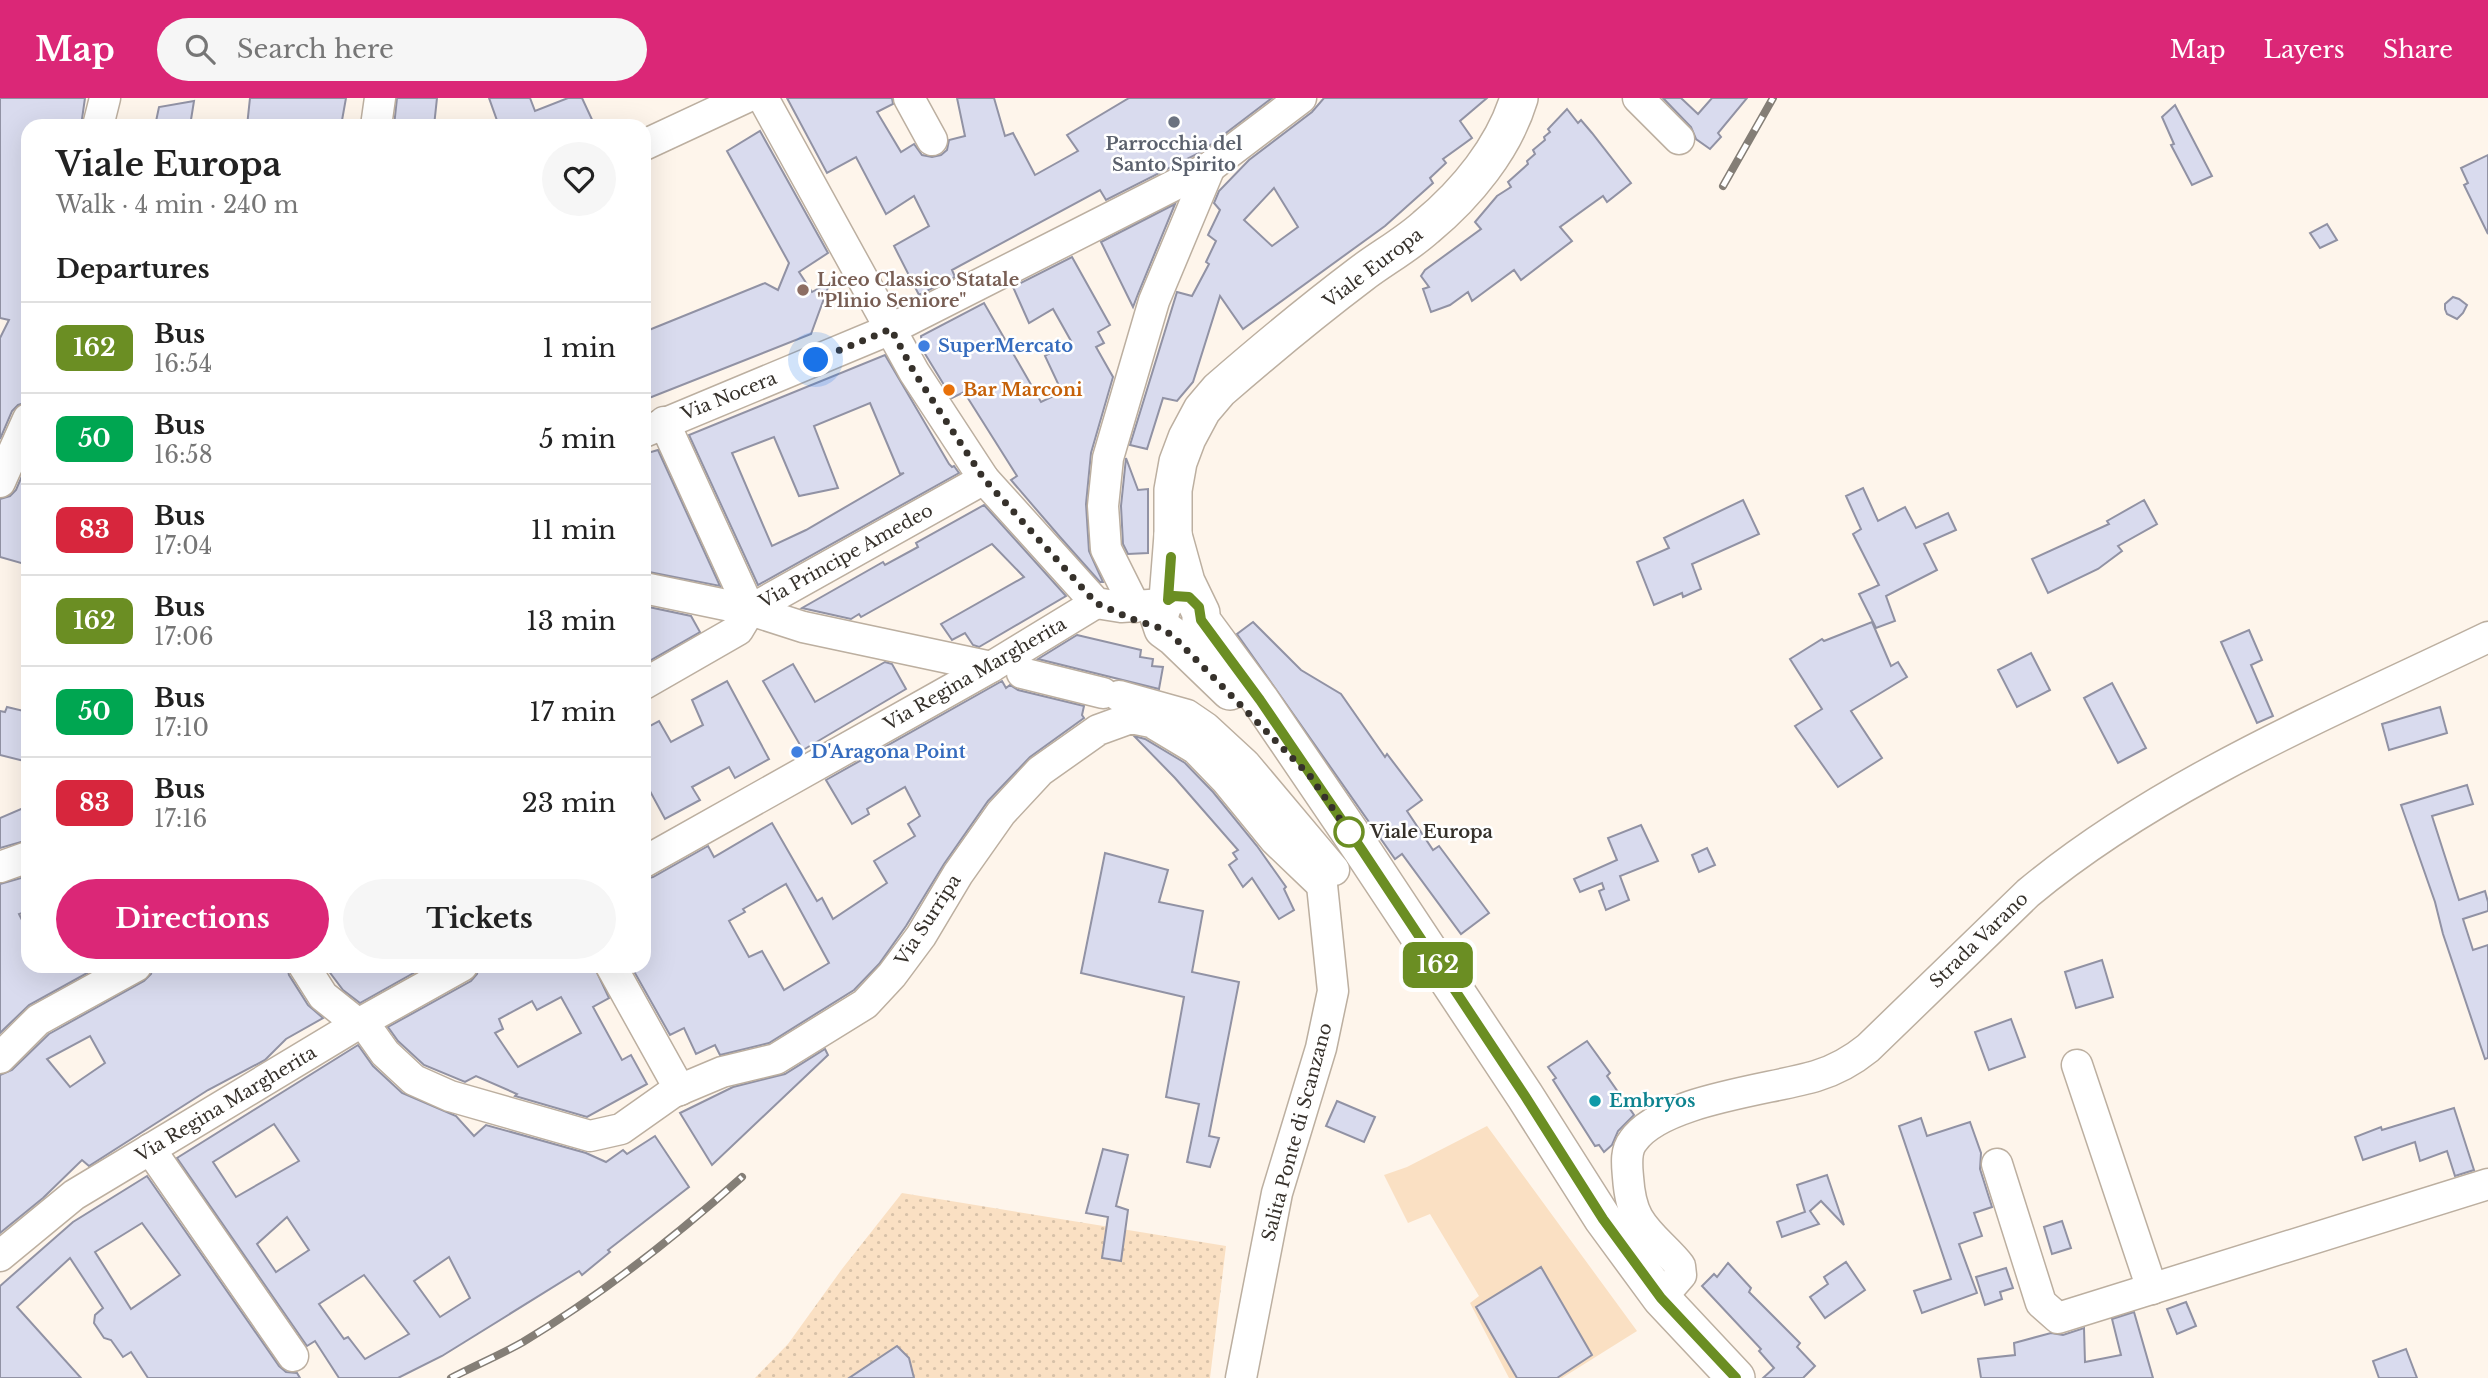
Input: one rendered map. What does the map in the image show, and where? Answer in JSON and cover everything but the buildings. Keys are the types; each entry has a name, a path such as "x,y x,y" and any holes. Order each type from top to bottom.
{"main road":[{"name":"Viale Europa","path":"1171,614 1173,490 1178,462 1202,410 1219,390 1246,367 1446,209 1466,188 1497,146 1519,98"},
{"path":"1171,614 1260,700 1310,776 1339,868 1525,1096 1603,1219 1661,1298 1736,1378"}],"street":[{"path":"100,119 105,98"},
{"path":"363,119 365,98"},
{"path":"377,119 380,98"},
{"path":"651,142 745,98"},
{"path":"763,98 914,372 984,479 1096,603 1132,619 1171,614"},
{"path":"909,98 932,140"},
{"name":"Via Nocera","path":"654,427 891,329 1210,167 1301,98"},
{"path":"1638,98 1679,139"},
{"path":"1171,614 1106,548 1103,506 1108,458 1154,301 1210,167"},
{"path":"0,482 19,426"},
{"path":"654,427 750,610"},
{"name":"Via Principe Amedeo","path":"651,680 738,630 750,610 984,479"},
{"path":"651,590 750,610 803,627 991,667"},
{"name":"Via Regina Margherita","path":"651,853 991,667 1096,603"},
{"name":"Strada Varano","path":"1661,1298 1681,1275 1680,1266 1649,1234 1637,1217 1631,1199 1627,1163 1631,1143 1639,1133 1664,1116 1695,1104 1796,1082 1849,1062 1868,1048 2028,893 2115,829 2267,743 2488,637"},
{"path":"1022,673 1109,701"},
{"name":"Via Surripa","path":"308,973 323,996 360,1023 385,1053 414,1080 450,1096 590,1136 621,1129 680,1090 722,1072 776,1059 865,1004 892,975 921,936 958,874 1001,813 1040,771 1098,730 1109,701 1131,718 1151,722 1196,749 1226,780 1275,840 1339,868"},
{"path":"0,867 21,860"},
{"name":"Salita Ponte di Scanzano","path":"1241,1378 1277,1193 1321,1048 1333,991 1339,868"},
{"path":"0,1058 38,1020 123,973"},
{"name":"Via Regina Margherita","path":"0,1256 74,1195 360,1023 449,973"},
{"path":"615,973 680,1090"},
{"path":"2077,1065 2152,1289"},
{"path":"150,1149 293,1356"},
{"path":"1997,1164 2041,1303 2058,1318 2488,1184"}],"shaded area":[{"path":"1487,1126 1637,1331 1562,1378 1509,1378 1470,1303 1479,1296 1430,1214 1408,1223 1384,1175 1407,1167"},
{"path":"902,1193 1226,1246 1210,1378 755,1378 788,1344"}],"railway":[{"path":"1723,186 1773,98"},
{"path":"451,1378 523,1342 581,1305 663,1244 742,1177"}],"bus line":[{"name":"162","path":"1171,557 1168,600 1174,596 1182,596 1195,601 1201,613 1201,620 1260,700 1362,850 1603,1219 1661,1298 1736,1378"}],"place":[{"name":"Parrocchia del Santo Spirito","path":"1174,122"},
{"name":"Liceo Classico Statale \"Plinio Seniore\"","path":"803,290"},
{"name":"SuperMercato","path":"924,346"},
{"name":"Bar Marconi","path":"949,390"},
{"name":"D'Aragona Point","path":"797,752"},
{"name":"Viale Europa","path":"1349,832"},
{"name":"Embryos","path":"1595,1101"}],"route":[{"path":"816,360 891,329 914,372 984,479 1096,603 1163,629 1174,637 1310,776 1349,832"}]}
